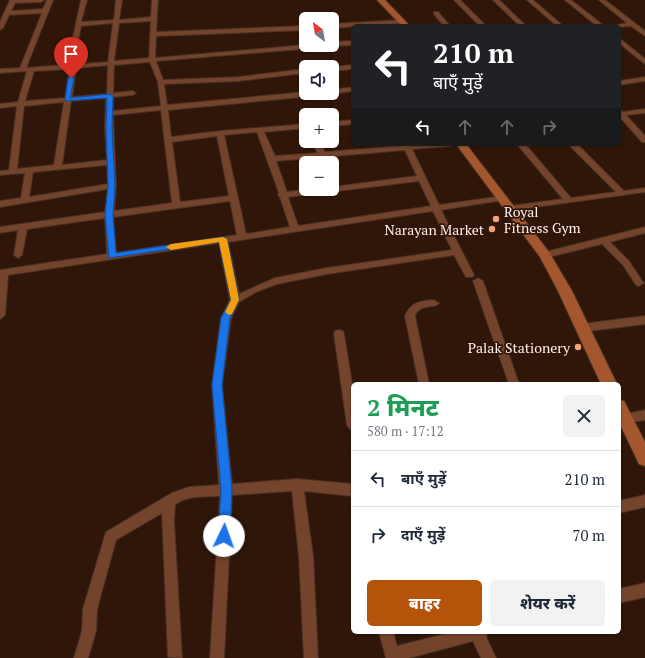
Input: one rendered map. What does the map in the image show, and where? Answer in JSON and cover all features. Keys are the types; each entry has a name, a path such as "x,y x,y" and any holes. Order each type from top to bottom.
{"street":[{"path":"0,28 12,1 41,0"},
{"path":"22,70 50,0"},
{"path":"58,167 67,100 69,67 84,0"},
{"path":"112,256 109,215 112,186 109,113 111,63 118,0"},
{"path":"155,0 152,59 161,82 176,205"},
{"path":"381,0 404,24"},
{"path":"457,0 481,24"},
{"path":"496,0 521,24"},
{"path":"530,0 558,24"},
{"path":"568,0 598,24"},
{"path":"602,0 645,34"},
{"path":"7,13 46,11"},
{"path":"436,13 445,24"},
{"path":"78,24 154,19"},
{"path":"621,25 632,24"},
{"path":"339,26 351,25"},
{"path":"153,34 299,28"},
{"path":"621,42 645,62"},
{"path":"339,44 351,43"},
{"path":"0,71 69,67 299,47"},
{"path":"339,68 351,67"},
{"path":"13,172 21,104 31,69"},
{"path":"161,82 238,79 299,72"},
{"path":"621,82 645,79"},
{"path":"339,91 351,89"},
{"path":"0,106 133,94"},
{"path":"109,113 299,95"},
{"path":"621,113 645,111"},
{"path":"621,114 645,140"},
{"path":"339,124 351,123"},
{"path":"168,140 220,133 299,127"},
{"path":"260,130 272,159 282,195 295,228"},
{"path":"220,133 242,236"},
{"path":"272,159 322,154 364,147 386,146"},
{"path":"407,146 457,252 470,275"},
{"path":"463,146 545,255 608,382"},
{"path":"523,146 569,201"},
{"path":"575,146 621,192"},
{"path":"319,148 322,154"},
{"path":"0,173 111,162"},
{"path":"25,200 29,170"},
{"path":"282,195 422,178"},
{"path":"0,204 112,186"},
{"path":"510,208 645,190"},
{"path":"0,230 233,198"},
{"path":"0,314 2,272 503,198"},
{"path":"18,255 23,226"},
{"path":"545,255 645,230"},
{"path":"223,239 235,300"},
{"path":"604,241 626,263 639,284"},
{"path":"217,658 226,490 217,385 226,318 235,300 253,290 275,281 327,271 457,252"},
{"path":"478,281 513,382"},
{"path":"424,382 410,316 413,308 418,304 434,303"},
{"path":"582,328 645,320"},
{"path":"339,334 351,413"},
{"path":"621,409 645,415"},
{"path":"621,409 645,458"},
{"path":"297,484 306,556 311,658"},
{"path":"82,658 89,631 90,609 111,536 170,502 176,497 189,493 297,484 351,490"},
{"path":"170,502 168,522 175,657"},
{"path":"621,507 645,502"},
{"path":"621,596 645,590"},
{"path":"386,634 392,656 472,634"},
{"path":"480,634 489,658"}],"slow traffic":[{"path":"171,247 223,239 235,300 229,312"}],"place":[{"name":"Royal Fitness Gym","path":"496,219"},
{"name":"Narayan Market","path":"492,229"},
{"name":"Palak Stationery","path":"578,347"}],"route":[{"path":"71,78 67,100 110,96 109,127 112,186 109,215 112,256 223,239 235,300 226,318 219,361 217,385 226,490 224,536"}]}
